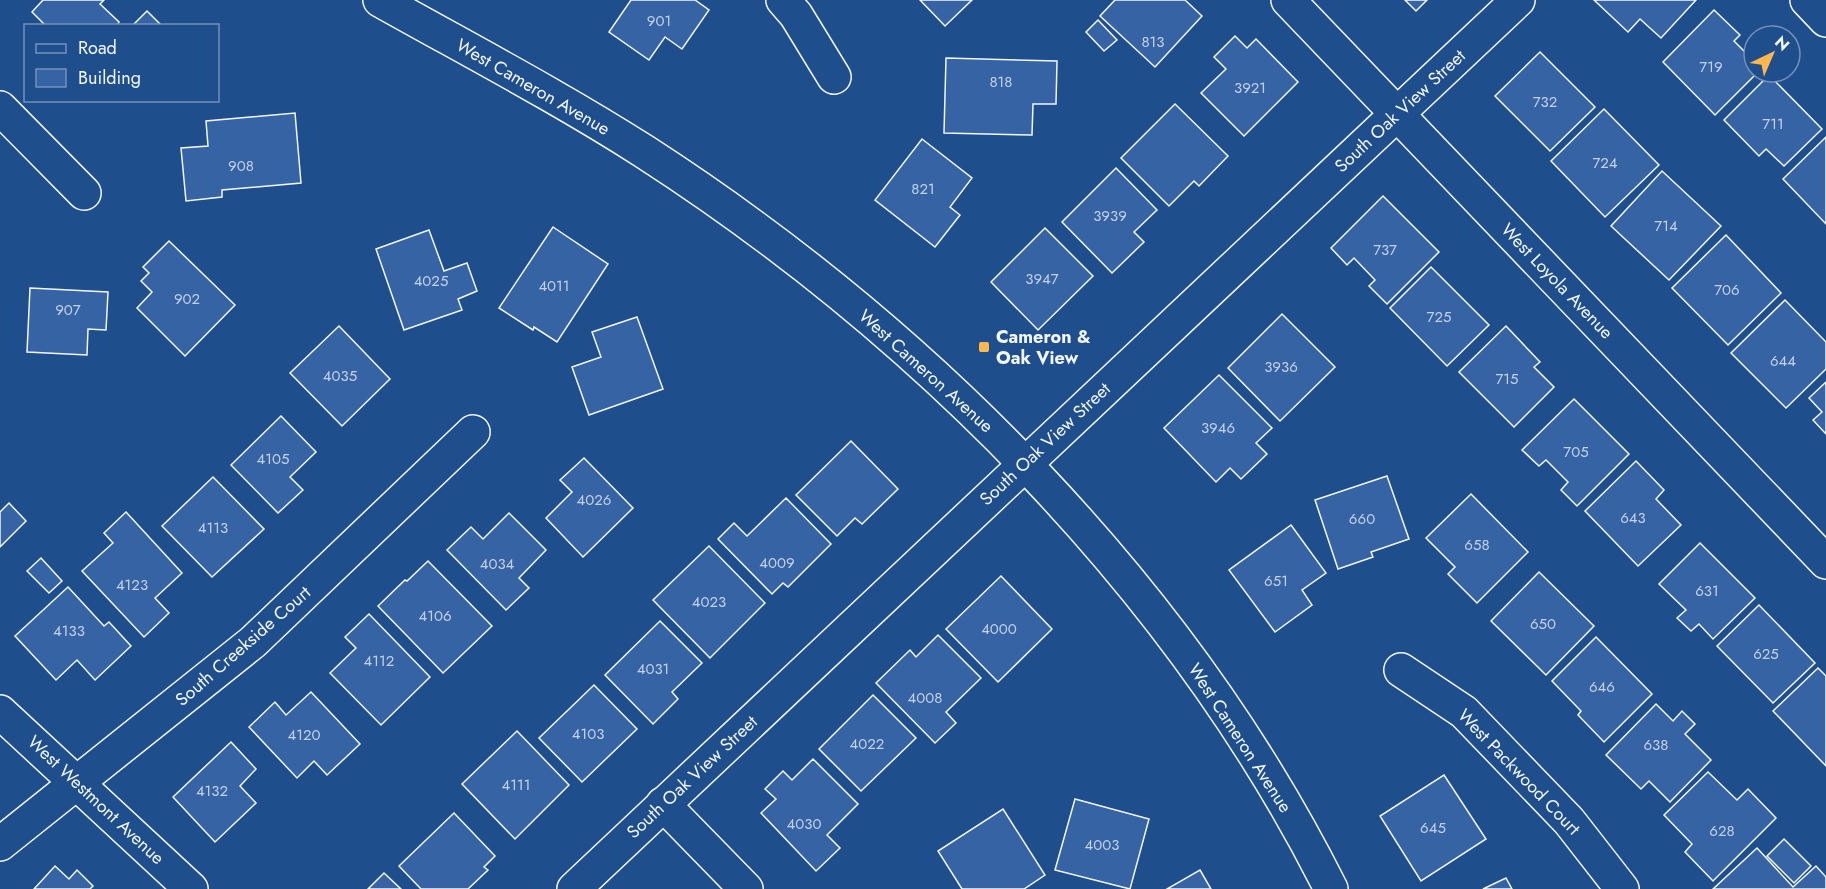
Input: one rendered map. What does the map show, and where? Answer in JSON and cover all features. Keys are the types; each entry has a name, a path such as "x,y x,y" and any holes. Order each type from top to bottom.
{"street":[{"name":"West Cameron Avenue","path":"380,0 595,122 645,153 746,223 812,272 875,324 978,415 1095,540 1152,609 1195,667 1278,792 1331,889"},
{"path":"783,0 796,15 834,77"},
{"name":"West Loyola Avenue","path":"1288,0 1826,562"},
{"name":"South Oak View Street","path":"574,889 1518,0"},
{"path":"1807,0 1826,20"},
{"path":"0,108 84,193"},
{"name":"South Creekside Court","path":"0,844 253,642 473,432"},
{"name":"West Packwood Court","path":"1401,669 1464,711 1569,821 1622,889"},
{"name":"West Westmont Avenue","path":"0,712 191,889"},
{"path":"663,804 746,889"}],"building":[{"path":"43,0 104,0 100,4 119,22 118,24 44,24 32,12"},
{"path":"631,0 695,0 709,10 682,49 665,37 649,60 609,32"},
{"path":"920,0 972,0 945,26"},
{"path":"1115,0 1185,0 1202,16 1155,67 1100,16"},
{"path":"1405,0 1427,0 1416,11"},
{"path":"1594,0 1696,0 1661,38 1640,19 1628,32"},
{"path":"1714,10 1740,35 1734,41 1742,49 1742,84 1746,84 1715,115 1663,62"},
{"path":"147,11 160,24 134,24"},
{"path":"1098,20 1117,40 1104,51 1086,32"},
{"path":"1235,36 1247,48 1256,39 1298,82 1244,136 1201,93 1226,69 1214,57"},
{"path":"1540,52 1595,107 1550,151 1495,96"},
{"path":"946,58 1057,61 1056,104 1033,104 1032,135 944,133"},
{"path":"1760,84 1778,84 1822,129 1784,166 1766,149 1759,156 1724,120"},
{"path":"1175,104 1228,156 1199,186 1194,181 1169,206 1121,158"},
{"path":"1604,109 1659,165 1605,217 1551,161"},
{"path":"295,113 301,183 222,190 222,197 186,201 181,148 208,146 206,121"},
{"path":"1826,137 1826,224 1783,179"},
{"path":"922,139 972,178 950,207 960,215 935,247 875,200"},
{"path":"1116,168 1157,210 1134,232 1144,242 1112,273 1062,222"},
{"path":"1662,171 1721,226 1669,280 1611,226"},
{"path":"1383,196 1439,252 1387,304 1369,286 1375,280 1354,258 1347,265 1331,248"},
{"path":"553,227 608,264 557,342 499,308"},
{"path":"1045,228 1093,276 1038,330 991,282"},
{"path":"429,230 444,271 467,263 477,291 458,299 462,310 404,330 376,249"},
{"path":"1726,235 1781,293 1728,345 1672,288"},
{"path":"169,241 235,305 185,356 137,308 152,292 141,281 149,273 143,267"},
{"path":"1431,267 1489,325 1447,366 1390,308"},
{"path":"30,288 108,292 106,330 88,329 87,355 27,352"},
{"path":"1785,300 1826,342 1826,369 1786,408 1731,353"},
{"path":"1282,314 1335,367 1280,421 1228,368"},
{"path":"637,317 663,389 589,415 572,367 601,357 592,332"},
{"path":"339,326 390,379 342,426 290,373"},
{"path":"1506,326 1540,362 1534,367 1554,387 1514,427 1459,372"},
{"path":"1219,375 1272,428 1256,443 1267,454 1241,479 1230,468 1216,482 1164,428"},
{"path":"1826,382 1826,434 1813,420 1822,412 1809,398"},
{"path":"1574,399 1629,454 1577,506 1561,490 1568,482 1546,460 1539,466 1522,450"},
{"path":"281,416 316,452 290,477 303,490 278,513 231,465"},
{"path":"851,441 898,489 862,524 855,518 837,536 796,495"},
{"path":"584,458 633,508 583,557 546,518 572,492 560,480"},
{"path":"1636,461 1664,490 1656,499 1681,525 1638,566 1585,511"},
{"path":"1387,476 1409,539 1371,552 1373,557 1338,569 1315,500"},
{"path":"213,477 264,529 212,577 162,526"},
{"path":"1471,494 1528,552 1477,603 1448,574 1455,567 1426,538"},
{"path":"786,498 831,544 788,587 783,583 772,594 718,539 734,523 747,536"},
{"path":"9,503 26,521 0,547 0,512"},
{"path":"126,512 182,573 155,598 169,613 144,637 82,571 113,543 104,533"},
{"path":"509,513 546,550 519,578 529,588 506,610 447,550 471,527 483,539"},
{"path":"1291,525 1326,573 1302,590 1312,605 1275,632 1229,570"},
{"path":"1700,543 1755,598 1713,639 1699,624 1691,631 1677,618 1686,610 1659,584"},
{"path":"709,546 765,603 710,658 653,600"},
{"path":"41,558 62,581 49,593 27,571"},
{"path":"428,561 492,626 443,673 378,606"},
{"path":"1539,572 1594,626 1546,675 1491,621"},
{"path":"1001,576 1052,629 998,682 946,629"},
{"path":"68,587 104,626 109,622 131,646 95,680 77,660 56,680 15,636"},
{"path":"1759,605 1815,663 1773,703 1717,646"},
{"path":"369,614 430,677 381,725 330,673 356,648 345,637"},
{"path":"660,621 702,663 672,692 678,699 653,724 605,675"},
{"path":"938,635 981,678 946,712 956,723 935,743 876,683 910,650 916,657"},
{"path":"1596,637 1652,694 1604,742 1578,715 1581,711 1552,681"},
{"path":"1818,668 1826,676 1826,766 1773,711"},
{"path":"594,685 637,729 582,782 539,738"},
{"path":"311,692 360,744 327,775 314,761 297,778 249,727 275,702 286,715"},
{"path":"873,695 916,738 861,791 819,749"},
{"path":"1656,704 1673,721 1682,711 1695,724 1685,734 1711,760 1670,802 1649,781 1641,789 1606,755"},
{"path":"517,731 569,785 515,839 462,784"},
{"path":"231,742 256,769 240,786 256,803 215,842 173,797"},
{"path":"813,759 858,804 827,835 840,848 816,871 761,813 776,799 765,789 783,771 792,780"},
{"path":"1708,772 1737,800 1748,789 1776,818 1713,881 1685,852 1692,844 1664,815"},
{"path":"1444,775 1486,839 1421,881 1380,816"},
{"path":"1075,799 1149,819 1130,889 1055,870"},
{"path":"1003,809 1045,875 1024,889 962,889 938,851"},
{"path":"454,813 495,856 484,867 488,870 468,889 421,889 399,866"},
{"path":"1784,839 1811,866 1794,883 1767,856"},
{"path":"1757,848 1793,887 1816,866 1826,877 1826,889 1713,889"},
{"path":"55,866 69,879 77,870 93,886 90,889 34,889"},
{"path":"1200,870 1211,889 1167,889"},
{"path":"384,873 401,889 368,889"},
{"path":"1506,878 1512,889 1483,889"}],"place":[{"name":"Cameron & Oak View","path":"984,347"}]}
